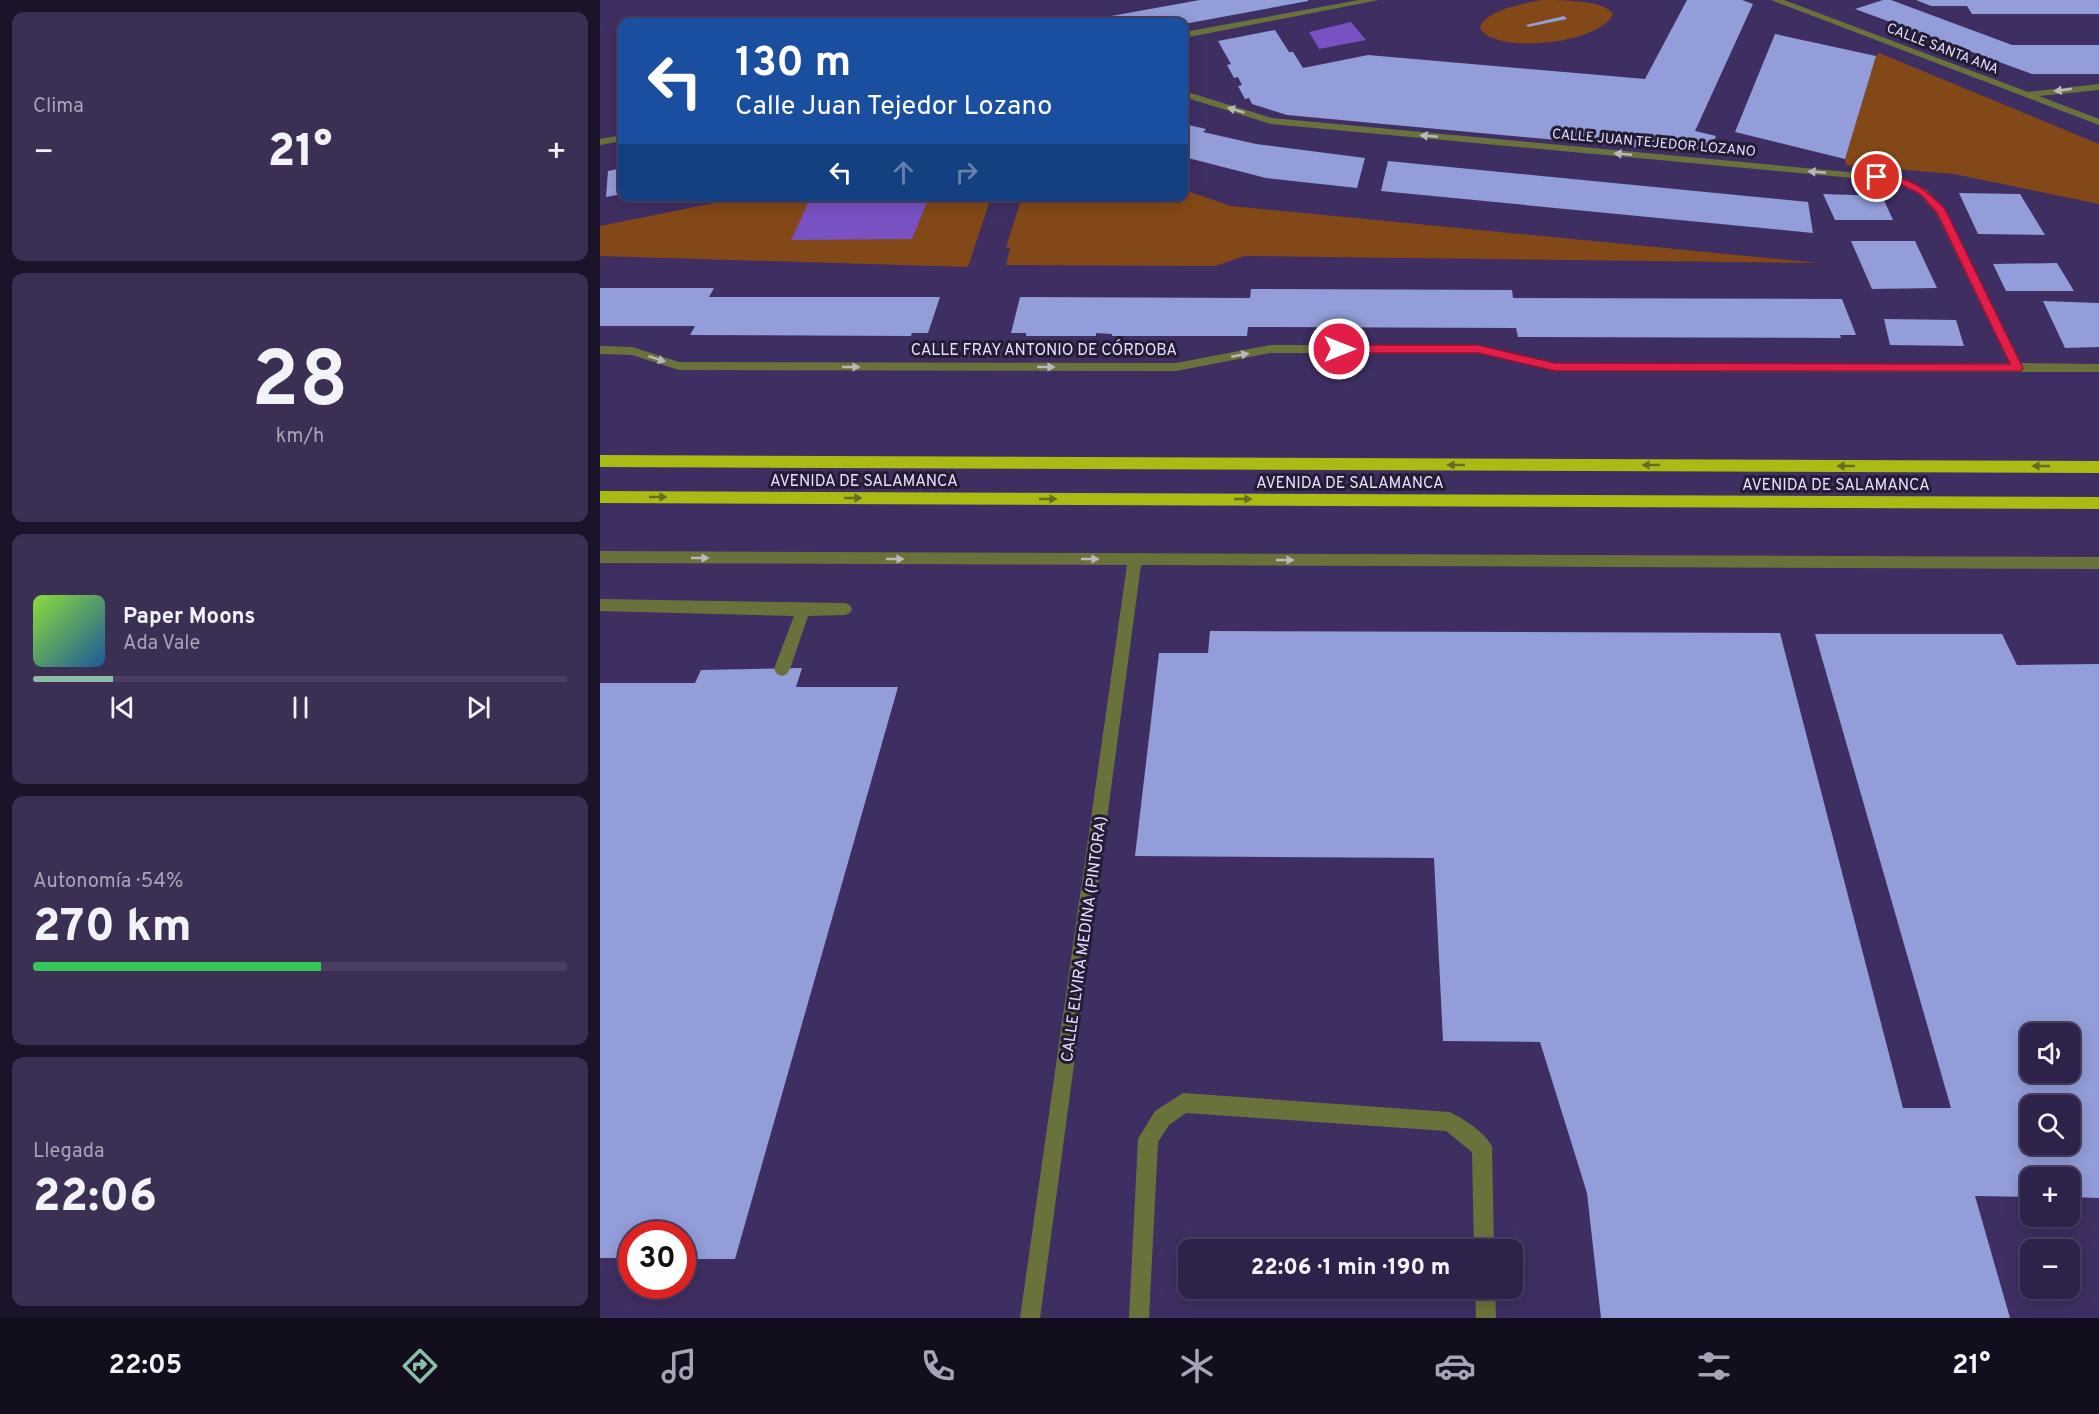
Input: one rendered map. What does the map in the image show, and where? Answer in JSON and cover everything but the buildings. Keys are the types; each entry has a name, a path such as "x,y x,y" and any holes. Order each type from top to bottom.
{"highway":[{"name":"AVENIDA DE SALAMANCA","path":"600,462 2099,466"},
{"name":"AVENIDA DE SALAMANCA","path":"600,497 2099,503"}],"street":[{"path":"1188,34 1374,0"},
{"path":"1781,2 1801,0"},
{"name":"CALLE SANTA ANA","path":"1781,2 2099,122"},
{"path":"2026,95 2099,87"},
{"name":"CALLE JUAN TEJEDOR LOZANO","path":"1188,95 1271,121 1898,179 1923,192 1941,212 2018,368"},
{"path":"600,142 618,139"},
{"name":"CALLE FRAY ANTONIO DE CÓRDOBA","path":"600,350 632,351 679,366 1176,367 1270,349 1478,349 1555,367 2099,369"},
{"path":"600,557 2099,563"},
{"name":"CALLE ELVIRA MEDINA (PINTORA)","path":"1030,1318 1136,560"},
{"path":"600,605 845,609"},
{"path":"782,669 803,610"},
{"path":"1139,1318 1148,1139 1162,1118 1183,1103 1449,1122 1482,1147 1484,1239"},
{"path":"1485,1299 1486,1318"}],"shaded area":[{"path":"1542,0 1592,3 1609,9 1613,14 1605,24 1590,32 1570,39 1548,42 1526,44 1506,42 1490,37 1480,28 1489,16 1497,12 1516,5"},
{"path":"1351,22 1366,40 1319,49 1309,32"},
{"path":"1879,53 2099,144 2099,204 1954,174 1846,165 1845,159 1876,56"},
{"path":"1188,191 1231,206 1820,263 1245,256 1215,266 1006,265 1010,248 1006,247 1021,201 1188,201"},
{"path":"724,201 990,201 968,267 600,256 600,226"},
{"path":"809,201 927,201 912,239 791,240"}],"route":[{"path":"1339,349 1478,349 1555,367 2018,368 1941,212 1923,192 1898,179 1877,177"}]}
